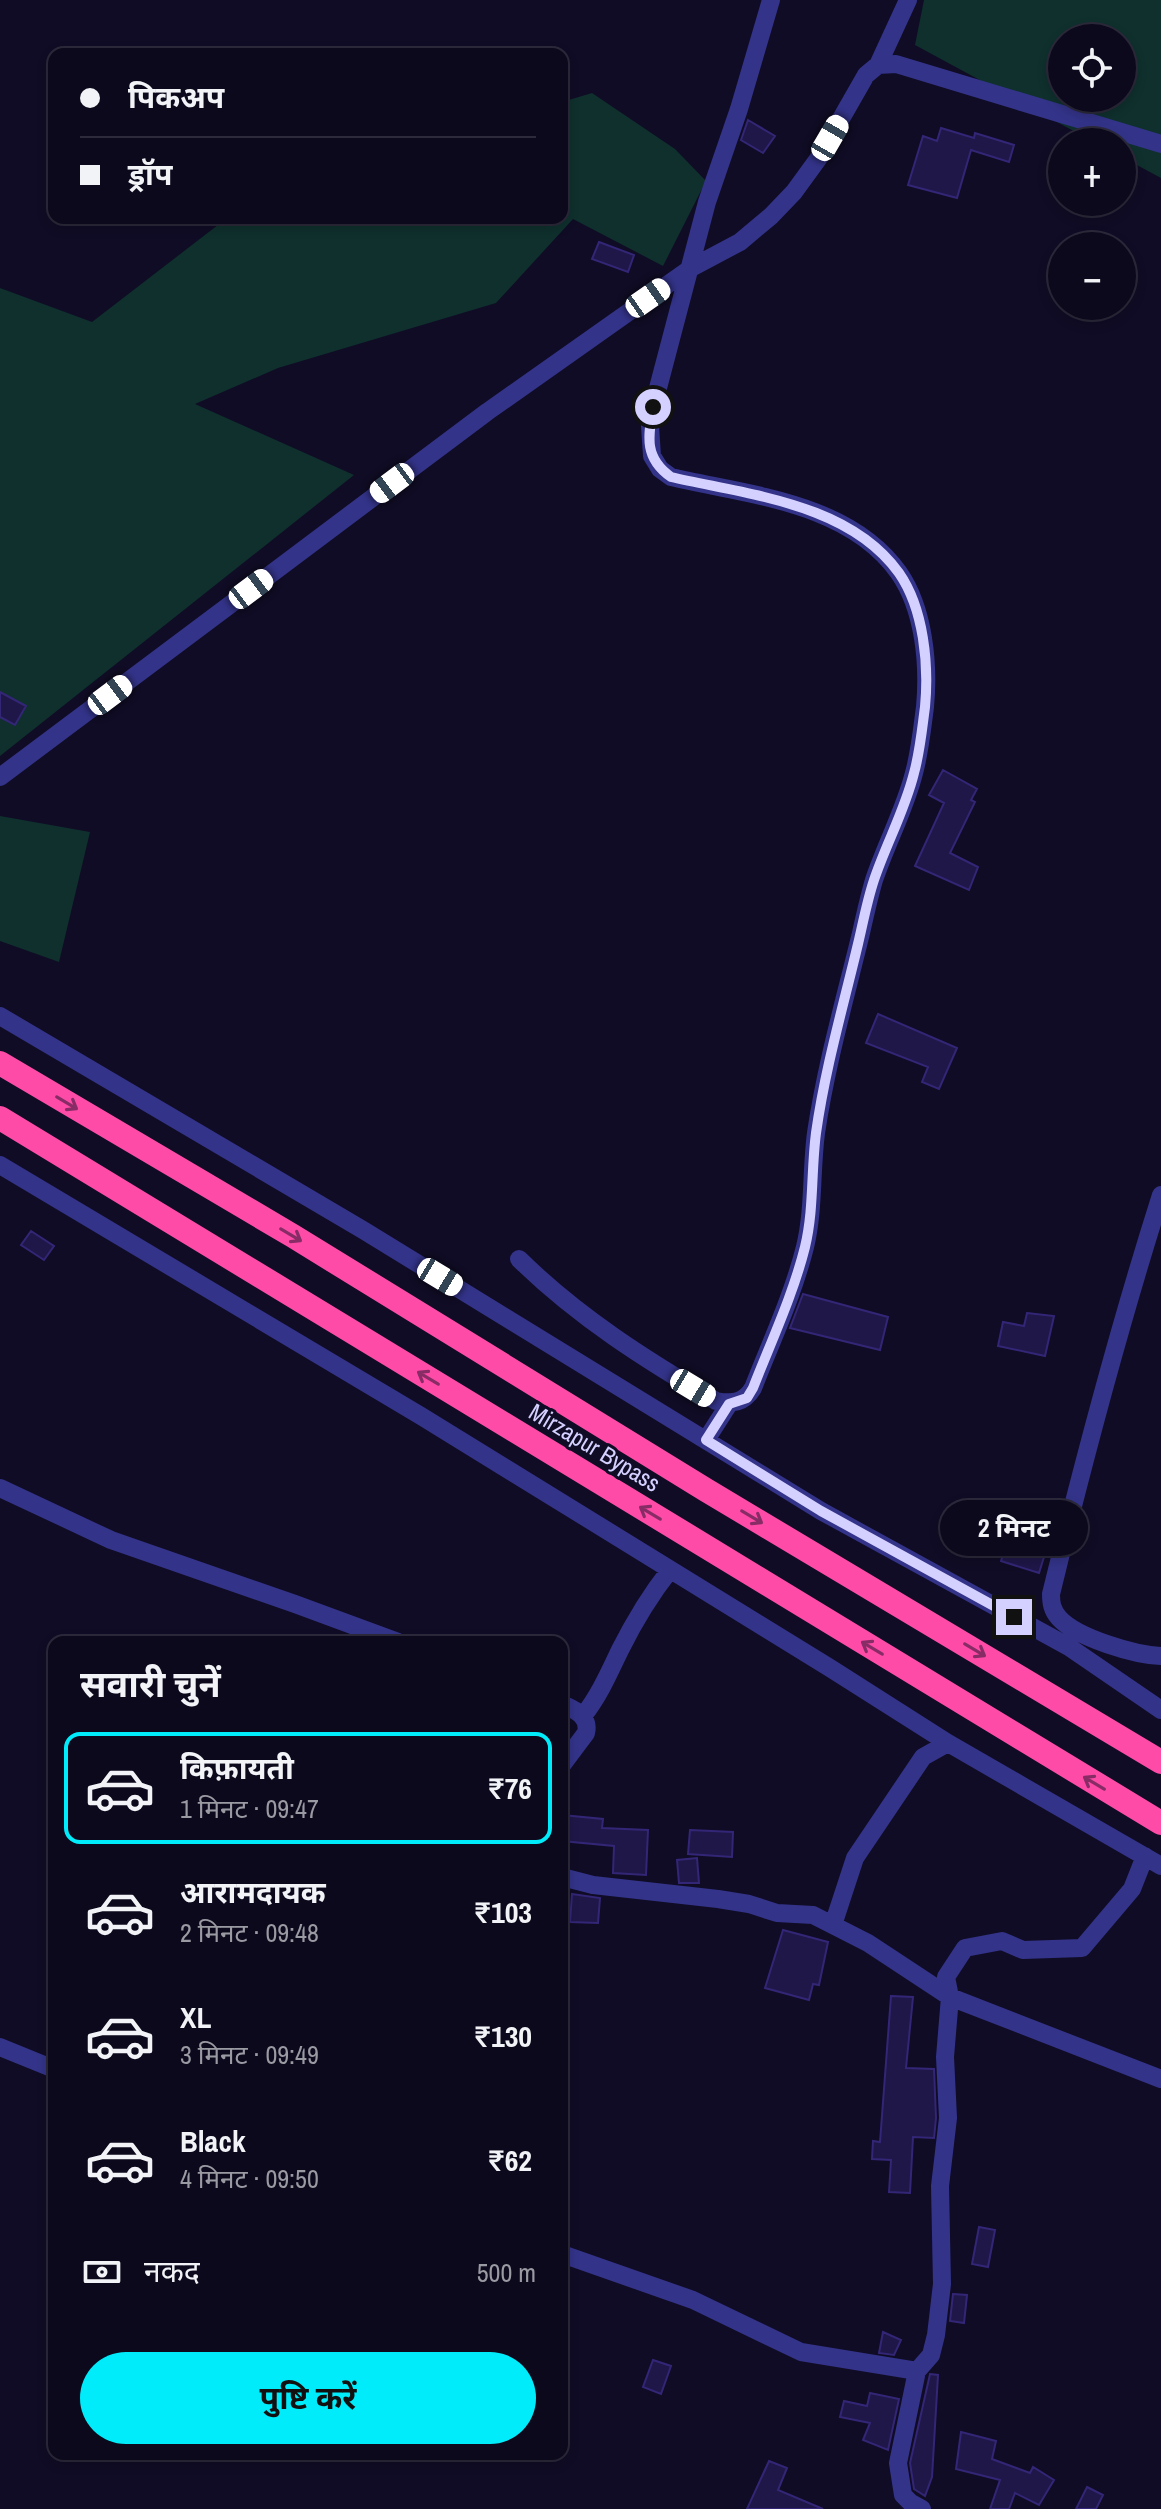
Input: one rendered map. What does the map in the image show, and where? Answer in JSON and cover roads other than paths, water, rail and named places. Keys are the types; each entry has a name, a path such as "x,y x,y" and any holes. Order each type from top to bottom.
{"highway":[{"path":"0,1063 293,1236 706,1490 1161,1762"},
{"name":"Mirzapur Bypass","path":"0,1118 1161,1823"}],"street":[{"path":"519,1259 553,1292 647,1361 716,1401 729,1404 747,1398 805,1246 810,1220 816,1134 825,1082 874,881 914,774 925,705 926,675 912,595 899,573 859,535 824,516 791,504 671,477 660,469 652,456 650,426 653,407 707,202 739,109 771,0"},
{"path":"0,777 487,412 691,268 740,242 771,216 794,192 818,159 866,75 878,65 908,0"},
{"path":"878,65 896,64 1161,144"},
{"path":"0,1016 363,1230 821,1511 1069,1647 1161,1710"},
{"path":"0,1165 421,1416 948,1743 1153,1861 1082,1948 1023,1950 1002,1941 965,1948 946,1977 950,1997 945,2057 948,2118 940,2186 942,2284 936,2335 931,2355 917,2371 898,2463 903,2495 922,2509"},
{"path":"1161,1195 1154,1238 1094,1420 1051,1594 1053,1610 1067,1625 1127,1651 1161,1656"},
{"path":"706,1440 729,1404"},
{"path":"0,1488 111,1540 382,1636"},
{"path":"583,1716 597,1699 621,1648 670,1570"},
{"path":"568,1707 583,1716 588,1727 568,1757"},
{"path":"833,1925 855,1858 923,1757 948,1743"},
{"path":"568,1879 593,1885 749,1904 777,1913 813,1915 868,1943 950,1997 1161,2079"},
{"path":"0,2047 48,2067"},
{"path":"568,2256 693,2300 801,2352 917,2371"}]}
